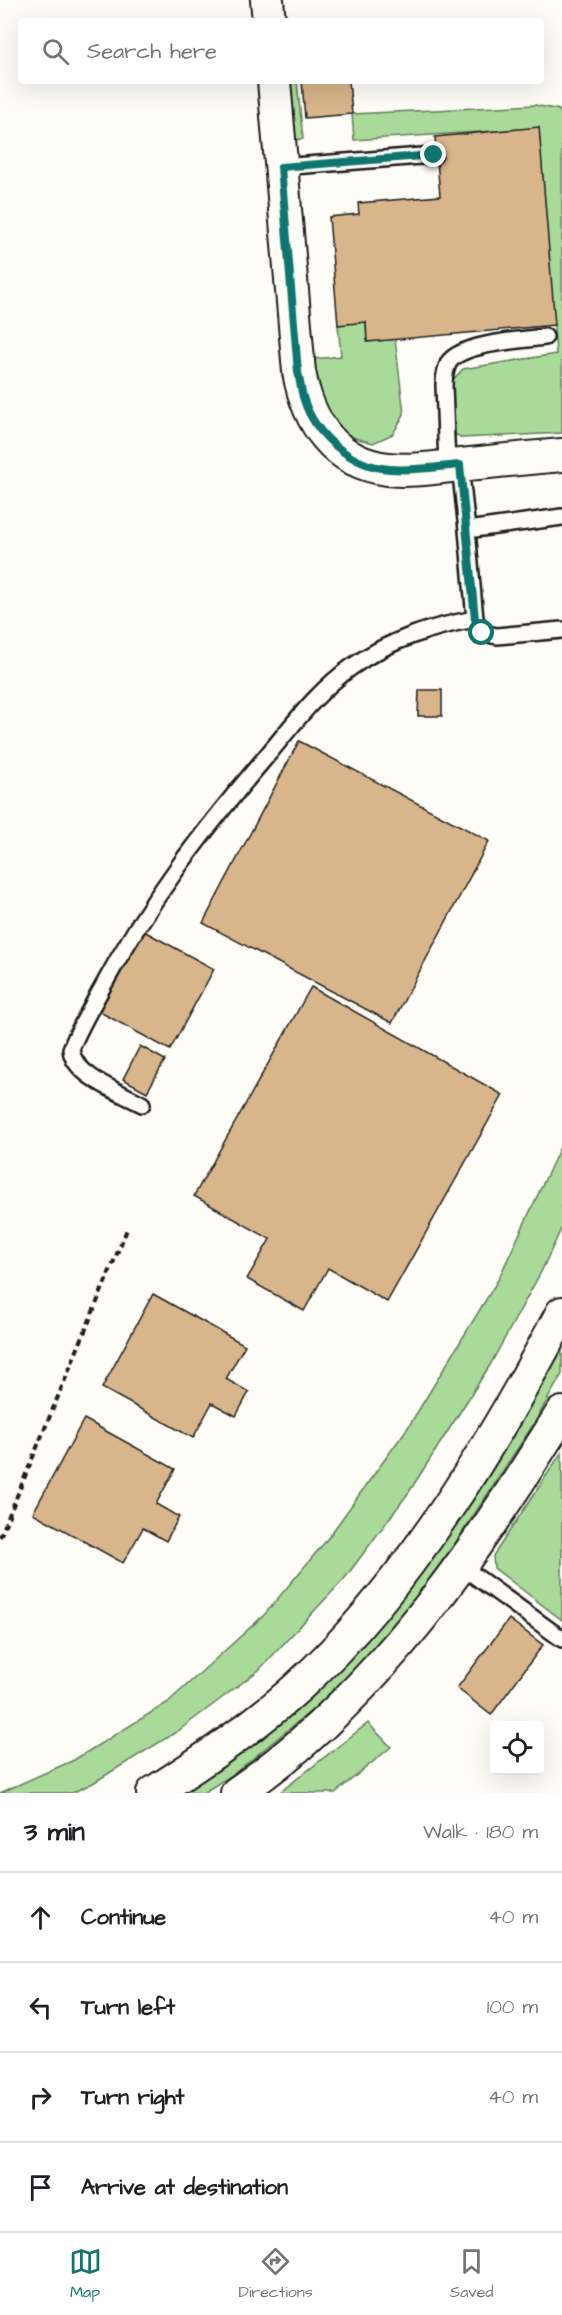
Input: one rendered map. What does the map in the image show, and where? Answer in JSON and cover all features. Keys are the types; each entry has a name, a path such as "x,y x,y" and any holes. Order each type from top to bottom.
{"street":[{"path":"267,0 269,18"},
{"path":"274,84 298,372 304,400 316,426 336,447 360,462 387,469 562,455"},
{"path":"153,1793 225,1747 299,1686 366,1617 485,1450 562,1313"},
{"path":"237,1793 331,1716 400,1645 461,1566 562,1413"}],"lane":[{"path":"281,167 434,155"},
{"path":"545,337 459,353 450,361 444,373 444,385 453,465 467,530 477,627 489,636 562,630"},
{"path":"467,530 562,517"},
{"path":"142,1104 83,1072 72,1058 71,1049 107,979 157,893 217,814 325,689 351,667 379,649 442,625 475,619"},
{"path":"461,1566 562,1639"}],"path":[{"path":"0,1537 129,1227"}],"green space":[{"path":"271,84 297,84 303,139 277,141"},
{"path":"535,105 559,110 562,116 562,433 462,438 447,430 446,387 463,369 556,354 539,128 354,140 352,114"},
{"path":"366,322 367,342 395,339 404,414 393,434 373,443 355,438 338,429 296,361 341,356 338,325"},
{"path":"562,1143 562,1227 541,1272 490,1365 409,1492 345,1578 259,1670 178,1731 93,1783 72,1793 0,1793 74,1760 167,1703 264,1615 325,1542 409,1426 498,1280"},
{"path":"562,1319 562,1374 533,1425 456,1542 404,1614 333,1693 235,1773 203,1793 166,1793 354,1635"},
{"path":"562,1452 562,1620 494,1568 493,1556"},
{"path":"368,1723 391,1747 335,1793 279,1793"}],"building":[{"path":"302,84 349,84 352,114 305,118"},
{"path":"539,127 555,325 367,342 366,322 338,325 329,217 359,214 358,203 440,196 435,137"},
{"path":"419,690 442,690 442,716 418,716"},
{"path":"299,741 489,841 392,1023 203,923"},
{"path":"142,930 214,969 170,1050 98,1011"},
{"path":"311,987 503,1095 387,1302 328,1268 304,1311 247,1279 270,1239 194,1196"},
{"path":"140,1046 165,1060 147,1092 123,1079"},
{"path":"153,1294 245,1345 226,1379 249,1392 236,1416 212,1403 193,1438 102,1388"},
{"path":"84,1419 175,1469 156,1504 179,1517 166,1541 143,1528 123,1563 33,1513"},
{"path":"509,1619 543,1645 491,1715 457,1688"}],"route":[{"path":"434,155 281,167 298,372 304,400 316,426 336,447 360,462 387,469 460,465 475,619 482,633"}]}
